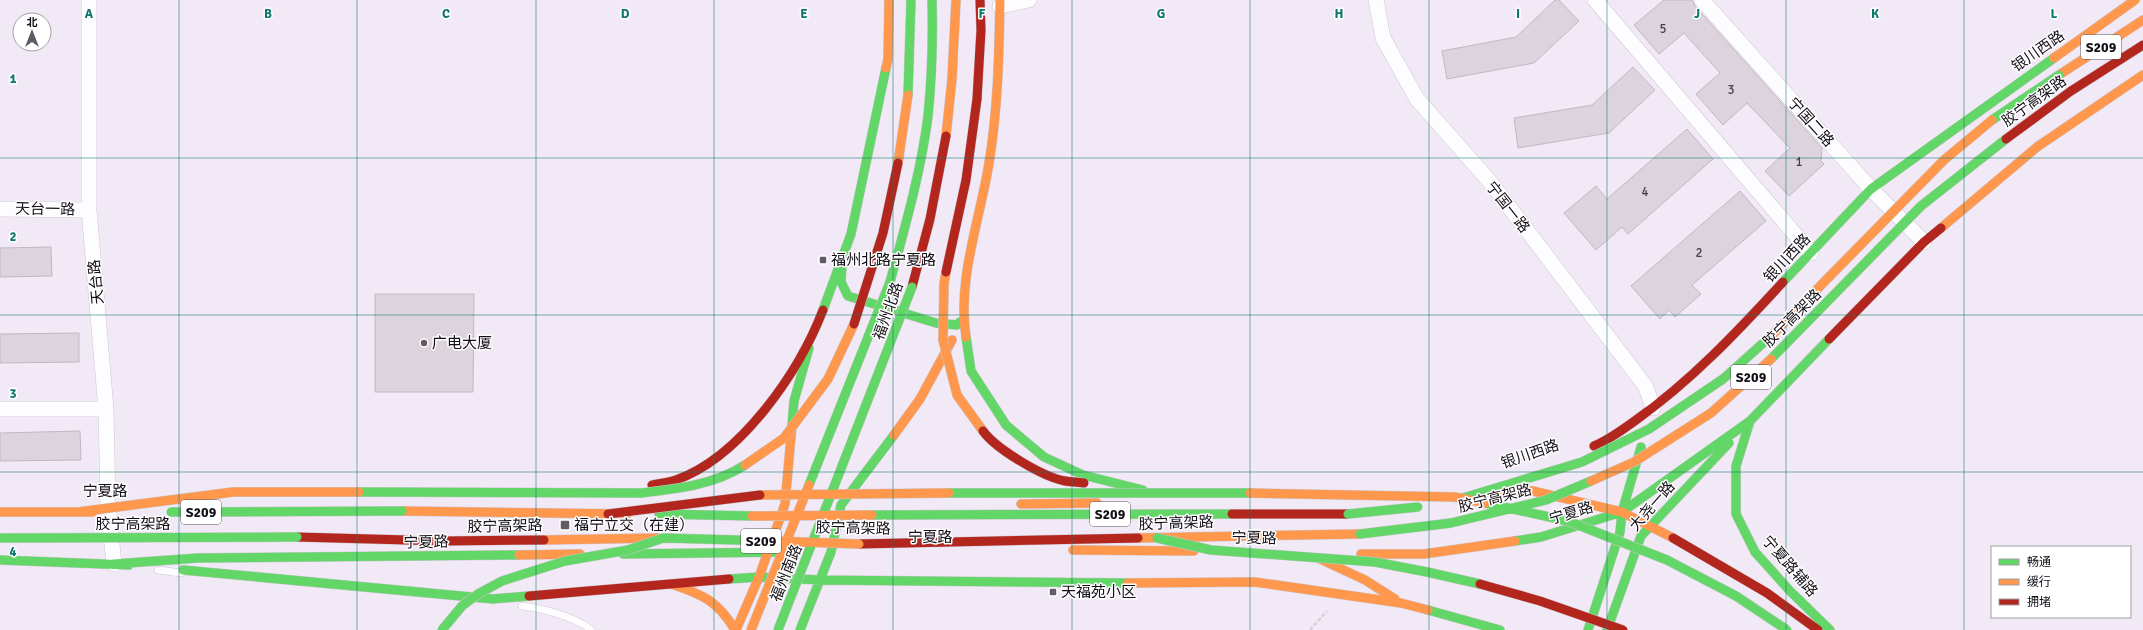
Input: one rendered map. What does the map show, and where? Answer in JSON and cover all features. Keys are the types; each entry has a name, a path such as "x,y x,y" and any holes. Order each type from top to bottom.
{"main road":[{"path":"736,630 759,576 785,504 794,401 813,336 851,234 888,59 889,0"},
{"path":"78,512 233,492 642,493 686,488 731,474 784,438 828,379 852,331 883,233 898,166 908,95 911,0"},
{"name":"福州北路","path":"794,524 890,282 911,204 928,116 933,33 932,0"},
{"name":"福州北路","path":"819,526 912,286 932,210 947,130 953,69 956,0"},
{"path":"980,0 981,30 977,99 966,180 944,284 943,340 957,395 987,437 1019,461 1064,481 1113,488 1167,492 1455,496 1568,521 1667,560 1736,596 1786,630"},
{"name":"银川西路","path":"1585,449 1606,441 1653,408 1716,355 1871,189 2135,0"},
{"path":"1000,3 999,69 989,163 966,278 963,320 972,372 1006,425 1044,457 1083,475 1131,485 1177,503 1229,485"},
{"name":"胶宁高架路","path":"0,512 402,511 752,516 1348,514 1437,505 1582,462 1648,429 1723,379 1781,328 1944,160 2002,112 2143,20"},
{"name":"胶宁高架路","path":"0,538 297,537 444,541 663,538 860,544 1234,535 1360,534 1451,523 1546,500 1634,462 1711,413 1779,352 1921,206 1991,150 2071,91 2143,45"},
{"path":"1622,512 1750,421 1924,242 2037,147 2143,75"},
{"path":"844,252 840,279 842,289 848,296 936,323 957,325 963,320"},
{"path":"800,630 821,580 845,505 920,399 963,320"},
{"path":"571,505 676,480 706,464 746,434 773,400 813,336"},
{"name":"大尧一路","path":"1588,630 1620,532 1622,512 1653,408"},
{"name":"大尧一路","path":"1607,630 1641,536 1750,421"},
{"name":"宁夏路辅路","path":"1750,421 1736,466 1736,514 1755,552 1790,591 1830,630"},
{"name":"银川西路","path":"1477,484 1513,477 1572,455"},
{"name":"宁夏路","path":"1131,485 1287,485 1441,491 1533,491 1622,512 1682,543 1767,593 1818,630"},
{"path":"1441,491 1455,488"},
{"name":"宁夏路","path":"1161,503 1369,500 1441,491"},
{"name":"胶宁高架路","path":"608,514 766,494 1167,492"},
{"path":"1009,504 1105,503"},
{"name":"宁夏路","path":"0,504 571,505"},
{"path":"571,505 845,505"},
{"name":"宁夏路","path":"1061,550 1424,554 1541,537 1622,512"},
{"name":"福州南路","path":"751,630 794,524"},
{"name":"福州南路","path":"778,630 819,526"},
{"path":"442,630 462,606 478,594 502,581 565,561 628,550 663,538"},
{"path":"1157,538 1210,550 1309,556 1397,566 1480,584 1577,613 1623,630"},
{"name":"宁夏路","path":"114,564 198,558 366,558 1021,550"},
{"path":"1308,553 1365,580 1401,603"},
{"name":"宁夏路","path":"0,560 114,564 493,599 759,576 821,580 1054,583 1255,582 1401,603 1500,630"},
{"path":"671,584 702,595 713,602 726,613 736,630"}],"street":[{"name":"天台路","path":"89,0 89,210 106,409 108,505 114,564"},
{"path":"1000,3 1029,0"},
{"name":"宁国一路","path":"1376,0 1383,38 1417,99 1491,183 1646,387 1653,408"},
{"path":"1596,0 1811,253"},
{"name":"宁国二路","path":"1702,0 1871,189 1924,242"},
{"name":"天台一路","path":"0,209 89,210"},
{"path":"0,409 106,409"}],"lane":[{"path":"114,564 288,588"},
{"path":"403,599 532,607 582,622 591,630"}],"path":[{"path":"1310,630 1328,611"}],"building":[{"path":"1555,0 1559,0 1579,21 1534,63 1447,79 1442,51 1516,37"},
{"path":"1664,0 1692,0 1695,6 1822,148 1821,161 1824,164 1789,196 1765,171 1790,148 1747,103 1723,125 1696,94 1720,73 1684,33 1659,54 1634,25"},
{"path":"1633,67 1655,90 1609,133 1518,148 1514,118 1592,105"},
{"path":"1687,129 1713,159 1628,234 1622,227 1596,250 1564,213 1596,186 1607,199"},
{"path":"1740,191 1766,221 1692,285 1701,294 1675,317 1669,310 1660,319 1631,286"},
{"path":"51,247 52,276 0,277 0,248"},
{"name":"广电大厦","path":"375,294 474,294 473,392 375,392"},
{"path":"79,333 79,362 0,363 0,334"},
{"path":"80,431 81,460 0,461 0,433"}],"traffic: fast":[{"path":"908,95 911,0"},
{"path":"890,282 912,199 925,137 931,72 932,0"},
{"path":"1783,282 1871,189 2054,58"},
{"path":"823,310 851,234 886,68"},
{"path":"1992,120 2059,75"},
{"path":"1771,359 1921,206 2006,139"},
{"path":"842,265 841,282 848,296 936,323 957,325 960,322"},
{"path":"809,485 890,282"},
{"path":"778,630 912,287"},
{"path":"1463,498 1582,462 1649,429 1723,379 1771,336"},
{"path":"966,337 971,371 1006,425 1044,457 1083,475 1143,490"},
{"path":"1515,541 1541,537 1622,512 1750,421 1829,339"},
{"path":"792,425 794,401 809,348"},
{"path":"1750,421 1736,466 1736,514 1755,552 1790,591 1830,630"},
{"path":"800,630 831,552 841,505 894,435"},
{"path":"1607,630 1641,536 1729,443"},
{"path":"1588,630 1620,532 1622,512 1641,447"},
{"path":"359,492 641,493 682,488 708,482 733,472 745,465"},
{"path":"1360,534 1451,523 1546,500 1591,481"},
{"path":"949,493 1250,493"},
{"path":"1485,503 1568,521 1667,560 1736,596 1787,630"},
{"path":"1348,514 1418,507"},
{"path":"171,512 402,511"},
{"path":"659,514 752,516"},
{"path":"872,515 1232,514"},
{"path":"0,538 297,537"},
{"path":"442,630 462,606 478,594 502,581 565,561 628,550 663,538 774,541"},
{"path":"1157,538 1211,550 1375,562 1480,584"},
{"path":"623,554 794,552"},
{"path":"114,564 198,558 519,555"},
{"path":"0,560 129,565"},
{"path":"183,570 493,599 529,596"},
{"path":"729,579 759,577 821,580 1128,583"},
{"path":"1428,610 1500,630"}],"traffic: slow":[{"path":"886,68 888,59 889,0"},
{"path":"946,136 952,79 956,0"},
{"path":"966,337 964,315 967,271 992,143 996,102 1000,0"},
{"path":"2054,58 2135,0"},
{"path":"2059,75 2143,20"},
{"path":"1941,228 2037,147 2143,75"},
{"path":"898,163 908,95"},
{"path":"1771,336 1944,160 1992,120"},
{"path":"946,272 944,284 943,340 957,395 983,431"},
{"path":"745,465 784,438 828,379 854,324"},
{"path":"894,435 920,399 952,340"},
{"path":"1591,481 1634,462 1711,413 1771,359"},
{"path":"736,630 759,577 785,504 792,425"},
{"path":"751,630 809,485"},
{"path":"1496,491 1533,491 1622,512 1673,538"},
{"path":"78,512 233,492 359,492"},
{"path":"760,495 949,493"},
{"path":"1250,493 1455,497 1485,503"},
{"path":"1021,504 1097,503"},
{"path":"402,511 627,514"},
{"path":"0,512 93,512"},
{"path":"752,516 872,515"},
{"path":"1138,538 1360,534"},
{"path":"544,540 657,538"},
{"path":"774,541 859,544"},
{"path":"1361,554 1424,554 1515,541"},
{"path":"1073,550 1194,551"},
{"path":"519,555 580,554"},
{"path":"1318,558 1365,580 1395,599"},
{"path":"1128,583 1255,582 1401,603 1428,610"},
{"path":"671,584 692,591 715,605 729,620 735,630"}],"traffic: jam":[{"path":"977,99 981,30 980,0"},
{"path":"2071,91 2143,45"},
{"path":"2006,139 2071,91"},
{"path":"946,272 966,180 977,99"},
{"path":"912,287 930,219 946,136"},
{"path":"854,324 883,233 898,163"},
{"path":"1829,339 1924,242 1941,228"},
{"path":"1594,446 1621,431 1676,389 1713,355 1783,282"},
{"path":"652,485 670,482 700,469 723,452 745,432 765,410 783,385 799,359 823,310"},
{"path":"983,431 998,446 1033,468 1065,481 1084,483"},
{"path":"608,514 760,495"},
{"path":"1232,514 1348,514"},
{"path":"297,537 444,541 544,540"},
{"path":"859,544 1138,538"},
{"path":"1673,538 1767,593 1818,630"},
{"path":"529,596 729,579"},
{"path":"1480,584 1540,601 1623,630"}],"place":[{"name":"福州北路宁夏路","path":"823,260"},
{"name":"广电大厦","path":"424,343"},
{"name":"福宁立交（在建）","path":"565,525"},
{"name":"天福苑小区","path":"1053,592"}]}
